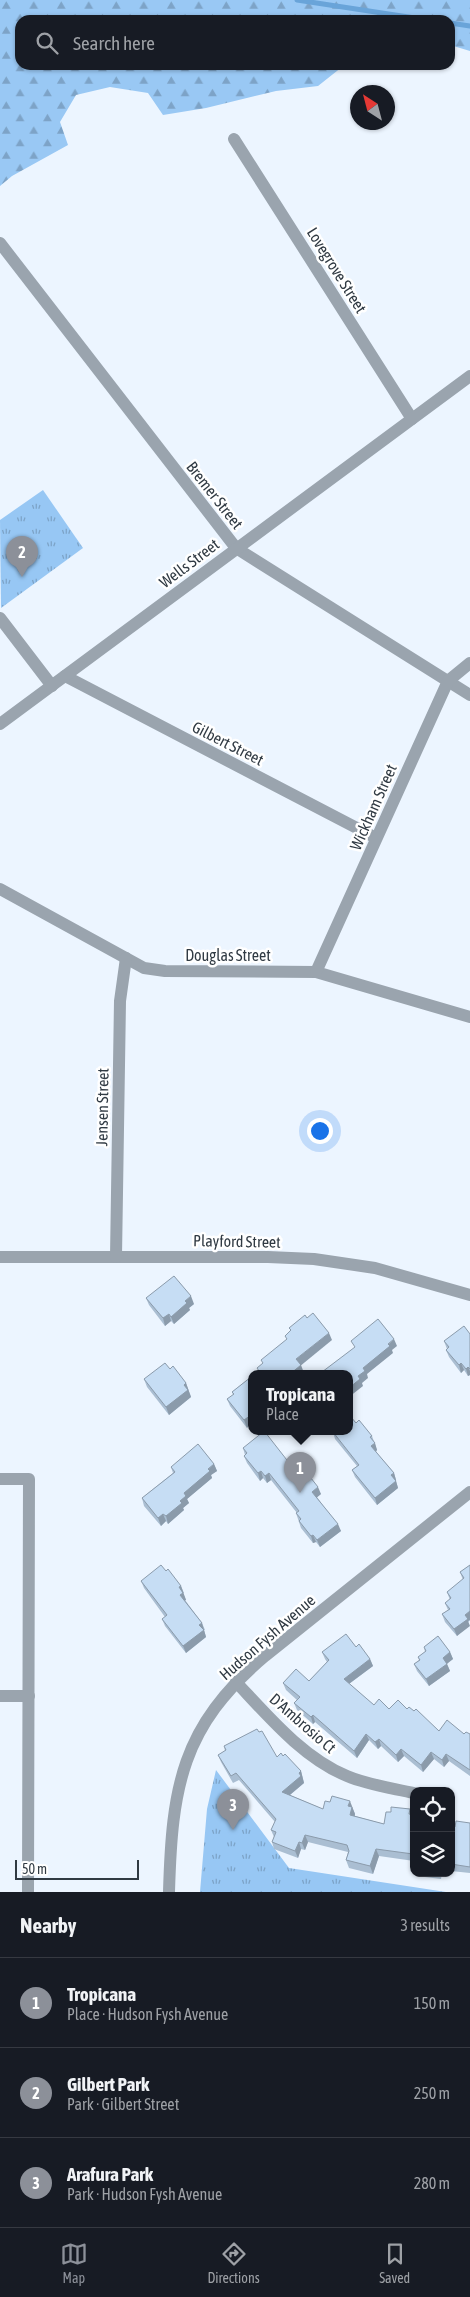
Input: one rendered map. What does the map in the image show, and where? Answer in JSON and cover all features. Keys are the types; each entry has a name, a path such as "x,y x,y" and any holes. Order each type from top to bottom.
{"street":[{"name":"Lovegrove Street","path":"234,139 412,419"},
{"name":"Bremer Street","path":"0,243 236,548 470,695"},
{"name":"Wells Street","path":"0,724 470,376"},
{"path":"0,618 52,686"},
{"name":"Wickham Street","path":"316,972 448,681 470,663"},
{"name":"Gilbert Street","path":"65,676 376,838"},
{"name":"Douglas Street","path":"0,889 144,968 153,970 316,972 470,1017"},
{"name":"Jensen Street","path":"116,1257 120,1001 126,958"},
{"name":"Playford Street","path":"0,1257 268,1257 314,1259 375,1268 470,1295"},
{"path":"0,1479 29,1479 28,1892"},
{"name":"Hudson Fysh Avenue","path":"169,1892 172,1827 182,1771 204,1724 236,1682 470,1492"},
{"name":"D'Ambrosio Ct","path":"236,1682 303,1748 334,1770 364,1782 410,1792"},
{"path":"0,1696 29,1696"}],"green space":[{"path":"0,0 470,0 470,51 455,46 455,15 15,15 15,70 338,70 318,86 276,91 206,108 163,115 148,93 110,87 76,95 60,122 68,145 12,176 0,186"},
{"path":"43,490 83,548 1,608 0,520"},
{"path":"216,1770 289,1868 446,1892 200,1892 207,1809"}],"building":[{"path":"174,1276 191,1296 185,1301 187,1303 171,1317 169,1314 163,1318 146,1298"},
{"path":"313,1313 329,1333 296,1359 301,1365 295,1370 258,1370 257,1368 263,1363 261,1360 287,1339 285,1336 291,1330 289,1328 305,1315 307,1318"},
{"path":"378,1319 394,1339 388,1344 390,1346 363,1368 365,1371 358,1376 360,1379 353,1385 353,1370 325,1370 355,1347 351,1341"},
{"path":"464,1326 470,1334 470,1369 468,1367 466,1369 461,1363 459,1365 446,1350 449,1347 444,1341"},
{"path":"165,1363 170,1369 173,1366 186,1383 184,1385 188,1390 166,1407 144,1379"},
{"path":"248,1379 248,1417 244,1420 227,1399 234,1394 232,1392"},
{"path":"353,1419 356,1423 359,1420 372,1436 370,1437 375,1443 371,1446 394,1473 391,1475 396,1481 375,1498 352,1470 359,1465 335,1435 353,1435"},
{"path":"259,1435 267,1435 290,1464 296,1459 318,1487 312,1492 338,1524 317,1540 313,1535 311,1536 299,1521 301,1519 296,1513 299,1511 269,1473 265,1476 261,1471 258,1473 244,1456 247,1453 243,1448"},
{"path":"198,1444 214,1464 208,1469 210,1471 184,1493 186,1496 180,1501 182,1503 166,1516 163,1514 158,1518 142,1498 175,1472 171,1467"},
{"path":"161,1565 166,1571 168,1569 181,1586 179,1587 183,1593 180,1595 202,1623 199,1625 204,1630 183,1646 162,1619 167,1615 141,1581"},
{"path":"470,1565 470,1611 465,1615 468,1619 454,1629 442,1614 450,1609 445,1603 451,1598 447,1592 464,1578 460,1572"},
{"path":"346,1634 356,1647 359,1644 370,1659 344,1679 374,1705 379,1699 389,1709 398,1700 407,1709 409,1707 414,1711 416,1709 439,1731 447,1720 464,1734 466,1732 470,1734 470,1770 446,1754 442,1760 431,1752 421,1765 401,1749 396,1755 379,1739 375,1742 366,1734 354,1751 313,1715 311,1717 294,1703 300,1697 283,1683 296,1669 309,1681 329,1660 322,1652"},
{"path":"438,1636 450,1652 443,1658 447,1664 426,1679 414,1664 420,1660 418,1657 426,1651 424,1647"},
{"path":"257,1729 259,1732 262,1731 277,1757 281,1753 283,1756 285,1754 301,1771 299,1773 301,1776 282,1792 323,1809 325,1801 330,1802 332,1796 350,1801 348,1806 352,1807 350,1815 384,1824 386,1812 391,1812 391,1807 410,1809 410,1854 376,1849 370,1866 346,1860 349,1851 347,1845 305,1835 302,1843 299,1842 295,1851 272,1842 276,1832 271,1830 276,1819 236,1773 231,1776 218,1755 226,1750 224,1746"},
{"path":"456,1821 470,1823 470,1867 455,1865"}],"waterway":[{"path":"297,0 395,15"},
{"path":"455,24 470,26"}],"place":[{"name":"Gilbert Park","path":"22,577"},
{"name":"Tropicana","path":"300,1493"},
{"name":"Arafura Park","path":"233,1830"}]}
